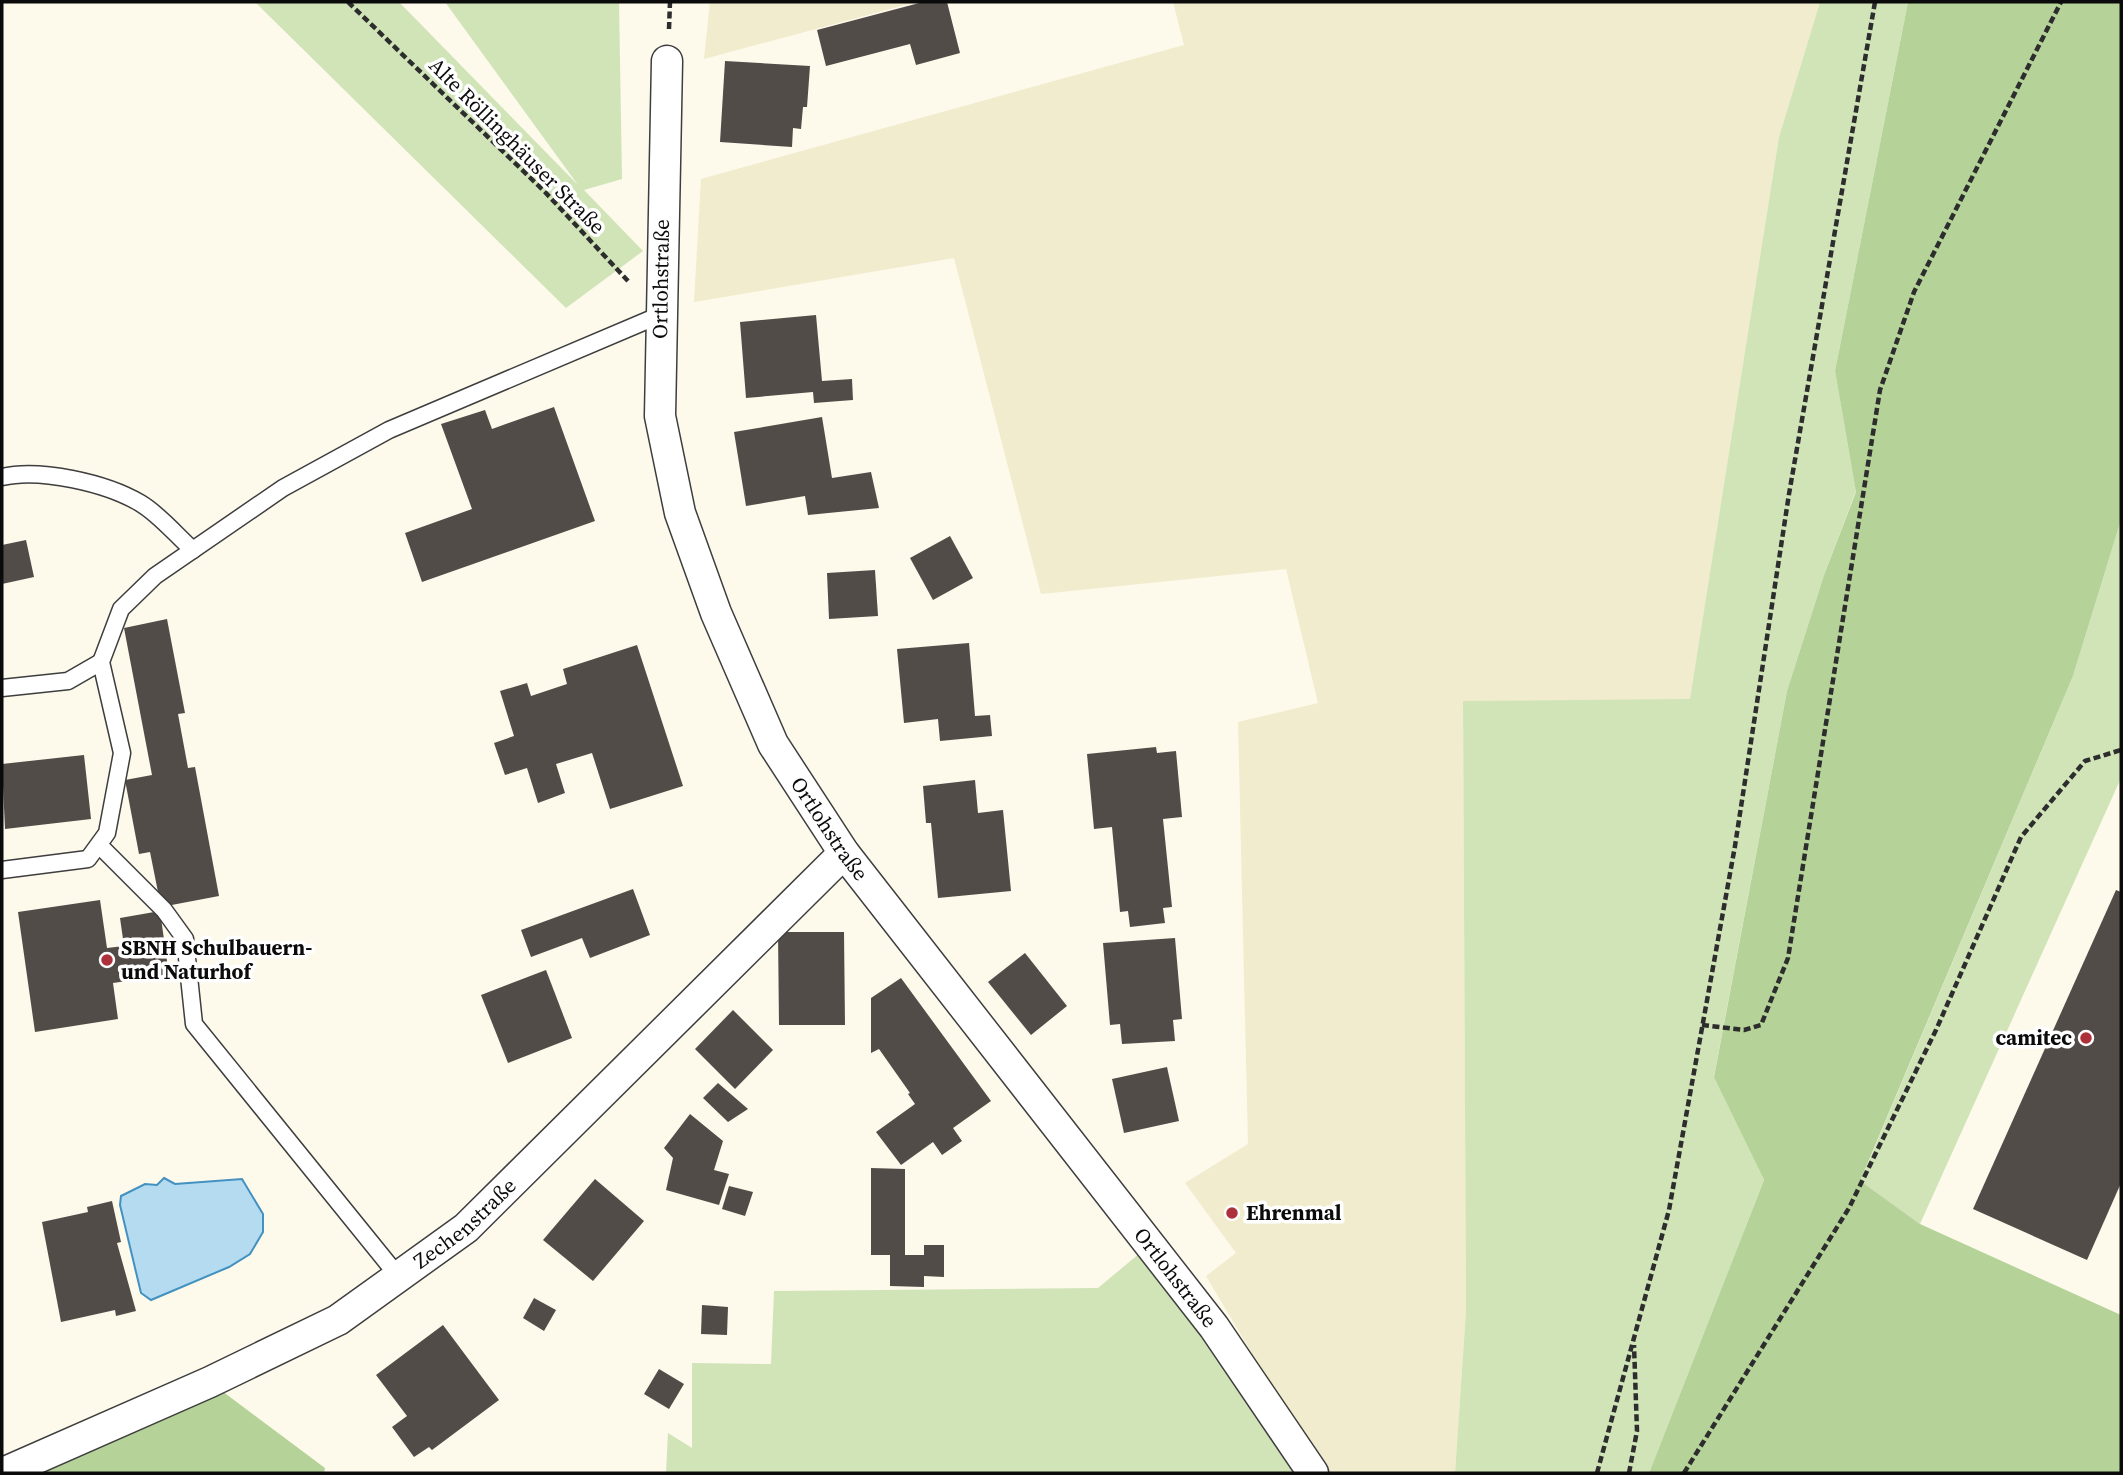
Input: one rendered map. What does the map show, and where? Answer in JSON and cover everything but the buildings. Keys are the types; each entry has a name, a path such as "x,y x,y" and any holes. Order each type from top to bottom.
{"street":[{"name":"Ortlohstraße","path":"667,61 660,416 680,513 716,613 773,744 844,853 1214,1327 1313,1473"},
{"name":"Zechenstraße","path":"3,1473 210,1382 338,1320 466,1228 844,853"}],"lane":[{"path":"2,870 88,859 107,833 122,753 101,662 121,609 155,576 284,488 389,430 660,315"},
{"path":"2,477 19,473 106,486 142,504 193,551"},
{"path":"2,688 68,681 101,662"},
{"path":"99,845 164,910 185,939 194,1024 398,1276"}],"path":[{"name":"Alte Röllinghäuser Straße","path":"348,2 545,192 660,315"},
{"path":"1597,1473 1668,1210 1735,846 1789,494 1875,2"},
{"path":"1702,1025 1744,1030 1761,1025 1788,958 1880,390 1914,292 2061,2"},
{"path":"1684,1473 1849,1208 1936,1030 2021,837 2085,761 2121,750"},
{"path":"1629,1473 1637,1431 1634,1337"}],"shaded area":[{"path":"710,2 916,2 704,59"},
{"path":"1173,2 1820,2 1779,137 1690,700 1463,701 1466,1311 1455,1473 1323,1473 1206,1276 1236,1253 1185,1183 1248,1144 1238,722 1318,703 1286,569 1041,594 954,258 694,302 701,179 1184,45"}],"green space":[{"path":"255,2 399,2 578,185 445,2 619,2 622,179 584,190 643,251 566,308"},
{"path":"1820,2 1908,2 1835,371 1856,491 1824,575 1787,691 1714,1076 1764,1180 1649,1473 1455,1473 1466,1311 1463,701 1690,699 1779,137"},
{"path":"1908,2 2121,2 2121,520 2073,676 1860,1181 1920,1224 2121,1315 2121,1473 1649,1473 1764,1180 1714,1077 1787,691 1824,575 1856,492 1835,371"},
{"path":"2121,520 2121,778 1920,1224 1860,1182 2073,676"},
{"path":"1146,1248 1308,1473 666,1473 668,1433 692,1448 692,1363 771,1364 774,1291 1098,1288"},
{"path":"210,1382 325,1468 324,1473 3,1473"}],"water":[{"path":"164,1178 175,1184 242,1179 263,1214 263,1232 250,1254 229,1267 151,1300 141,1293 120,1205 121,1196 145,1184 157,1185"}],"place":[{"name":"SBNH Schulbauern- und Naturhof","path":"107,960"},
{"name":"camitec","path":"2086,1038"},
{"name":"Ehrenmal","path":"1232,1213"}]}
